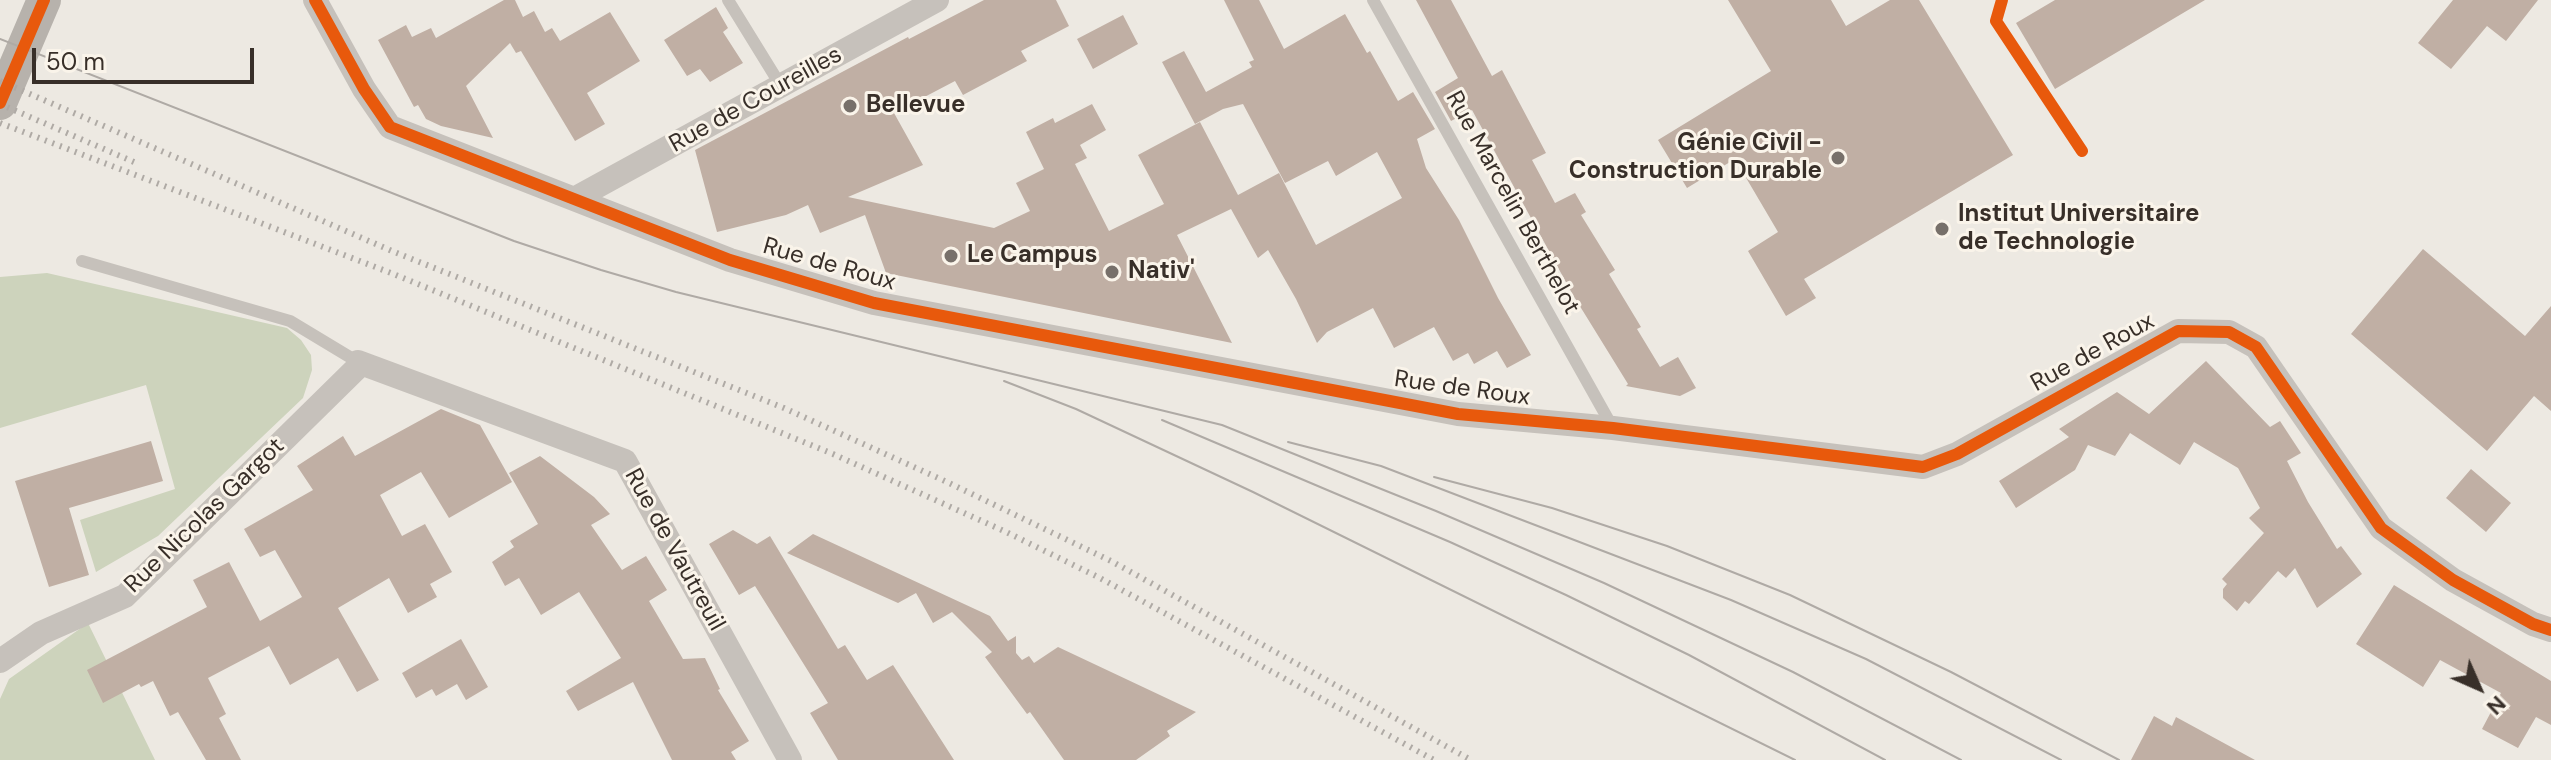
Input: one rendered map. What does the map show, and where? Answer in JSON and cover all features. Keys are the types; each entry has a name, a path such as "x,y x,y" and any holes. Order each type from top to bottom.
{"main road":[{"path":"0,103 41,7"}],"street":[{"name":"Rue de Roux","path":"315,0 364,89 390,127 730,260 874,303 1458,414 1613,428 1923,467 1957,454 2178,331 2229,332 2256,347 2381,528 2453,580 2533,624 2551,630"},
{"name":"Rue de Coureilles","path":"574,199 937,0"},
{"name":"Rue Nicolas Gargot","path":"0,661 41,633 125,596 360,363"},
{"name":"Rue de Vautreuil","path":"360,363 625,461 790,760"},
{"name":"Rue Nicolas Gargot","path":"0,645 31,641"}],"lane":[{"path":"728,0 781,86"},
{"name":"Rue Marcelin Berthelot","path":"1373,0 1613,428"},
{"path":"82,261 290,321 360,363"}],"green space":[{"path":"47,273 287,328 301,340 311,355 312,370 303,398 158,536 96,572 80,520 175,489 146,385 0,428 0,277"},
{"path":"88,623 155,760 0,760 0,699 9,679"}],"building":[{"path":"504,0 515,0 523,17 534,11 545,32 552,28 560,41 610,12 640,61 587,93 605,124 575,141 521,51 516,53 510,43 466,86 493,138 441,126 426,119 418,105 414,107 378,40 406,25 412,37 431,28 436,38"},
{"path":"984,0 1056,0 1069,26 1021,51 1027,61 963,95 955,81 894,113 923,165 848,197 994,228 1030,211 1016,183 1044,169 1026,132 1053,118 1055,123 1092,104 1106,130 1080,145 1087,158 1075,164 1109,231 1164,204 1138,155 1200,122 1238,195 1279,173 1316,245 1402,198 1377,152 1336,176 1328,161 1285,183 1243,104 1223,109 1195,124 1162,62 1184,51 1206,92 1252,67 1249,62 1254,60 1224,0 1259,0 1284,49 1345,14 1398,101 1413,92 1435,129 1417,139 1426,168 1459,220 1531,355 1507,368 1497,351 1474,364 1468,353 1453,361 1434,327 1394,348 1373,308 1327,332 1317,343 1268,250 1258,258 1231,209 1177,235 1232,343 886,273 865,215 820,233 808,205 786,215 717,232 695,150"},
{"path":"1416,0 1451,0 1492,76 1502,70 1546,153 1532,160 1555,203 1575,193 1586,212 1581,215 1615,270 1609,274 1641,327 1637,329 1660,367 1678,357 1696,388 1680,396 1626,386 1628,384 1573,295 1472,110 1451,121 1435,92 1458,78"},
{"name":"Génie Civil - Construction Durable","path":"1728,0 1831,0 1846,26 1890,0 1919,0 2013,155 1804,279 1816,298 1786,316 1748,251 1778,232 1735,159 1687,188 1658,140 1771,71"},
{"path":"2055,0 2205,0 2055,89 2016,23"},
{"path":"2453,0 2538,0 2506,41 2487,26 2451,69 2418,43"},
{"path":"716,7 728,28 723,32 743,63 710,82 700,69 687,76 664,40"},
{"path":"1123,15 1138,44 1093,69 1077,39"},
{"path":"2423,249 2525,336 2551,306 2551,411 2534,396 2487,451 2351,334"},
{"path":"2206,361 2270,427 2280,421 2301,453 2287,461 2308,502 2337,549 2341,546 2362,574 2317,608 2295,568 2286,578 2278,571 2249,604 2245,601 2237,611 2223,598 2223,589 2227,584 2222,579 2264,533 2249,518 2260,508 2238,468 2194,442 2180,465 2130,433 2115,456 2088,445 2075,470 2016,508 1999,481 2069,437 2059,429 2117,392 2149,414"},
{"path":"441,409 480,425 512,482 449,518 421,472 380,495 402,536 425,524 452,572 430,584 437,597 408,613 389,578 338,608 379,680 357,692 338,658 290,685 269,646 208,678 226,714 219,718 241,760 206,760 178,712 170,716 153,681 141,687 139,684 103,703 87,670 207,607 193,580 229,562 260,621 302,597 275,550 260,557 244,529 313,490 297,466 343,436 355,456"},
{"path":"151,441 163,481 69,508 89,575 49,587 15,481"},
{"path":"540,456 594,497 610,514 591,525 622,570 646,556 667,590 649,601 683,659 705,658 718,690 749,741 731,752 736,760 672,760 633,682 578,711 566,691 621,658 579,592 541,615 519,578 505,586 492,562 514,547 510,541 538,524 509,473"},
{"path":"2471,469 2511,503 2486,532 2446,498"},
{"path":"733,530 757,544 770,536 838,649 845,645 867,680 893,665 954,760 838,760 810,713 828,703 755,586 739,595 709,544"},
{"path":"813,534 990,616 1008,641 1016,636 1016,653 1022,660 1029,656 1034,663 1058,647 1196,712 1167,731 1170,736 1136,760 1064,760 985,657 992,652 952,612 933,623 916,593 898,603 787,553"},
{"path":"2394,585 2551,681 2551,725 2536,717 2518,748 2482,729 2501,693 2440,660 2423,687 2356,644"},
{"path":"461,639 488,687 466,700 457,684 436,696 432,689 416,698 402,673"},
{"path":"2154,716 2172,726 2176,717 2255,760 2131,760"}],"tram line":[{"path":"0,39 514,241 601,270 676,292 1222,425 1604,583 1793,672 1961,760"},
{"path":"1004,381 1076,409 1253,492 1795,760"},
{"path":"1162,420 1450,542 1566,595 1689,655 1885,760"},
{"path":"1288,442 1381,466 1731,600 1866,659 2061,760"},
{"path":"1434,477 1552,508 1667,546 1790,595 1951,672 2119,760"}],"railway":[{"path":"0,81 392,251 784,408 947,482 1111,561 1471,760"},
{"path":"0,104 134,162"},
{"path":"0,123 391,273 833,454 1100,578 1434,760"}],"cycle path":[{"path":"0,103 44,0"},
{"path":"315,0 364,89 390,127 730,260 874,303 1458,414 1613,428 1923,467 1957,454 2178,331 2229,332 2256,347 2381,528 2453,580 2533,624 2551,630"},
{"path":"2002,0 1996,21 2082,151"}],"place":[{"name":"Bellevue","path":"850,106"},
{"name":"Génie Civil - Construction Durable","path":"1838,158"},
{"name":"Institut Universitaire de Technologie","path":"1942,229"},
{"name":"Le Campus","path":"951,256"},
{"name":"Nativ'","path":"1112,272"}]}
